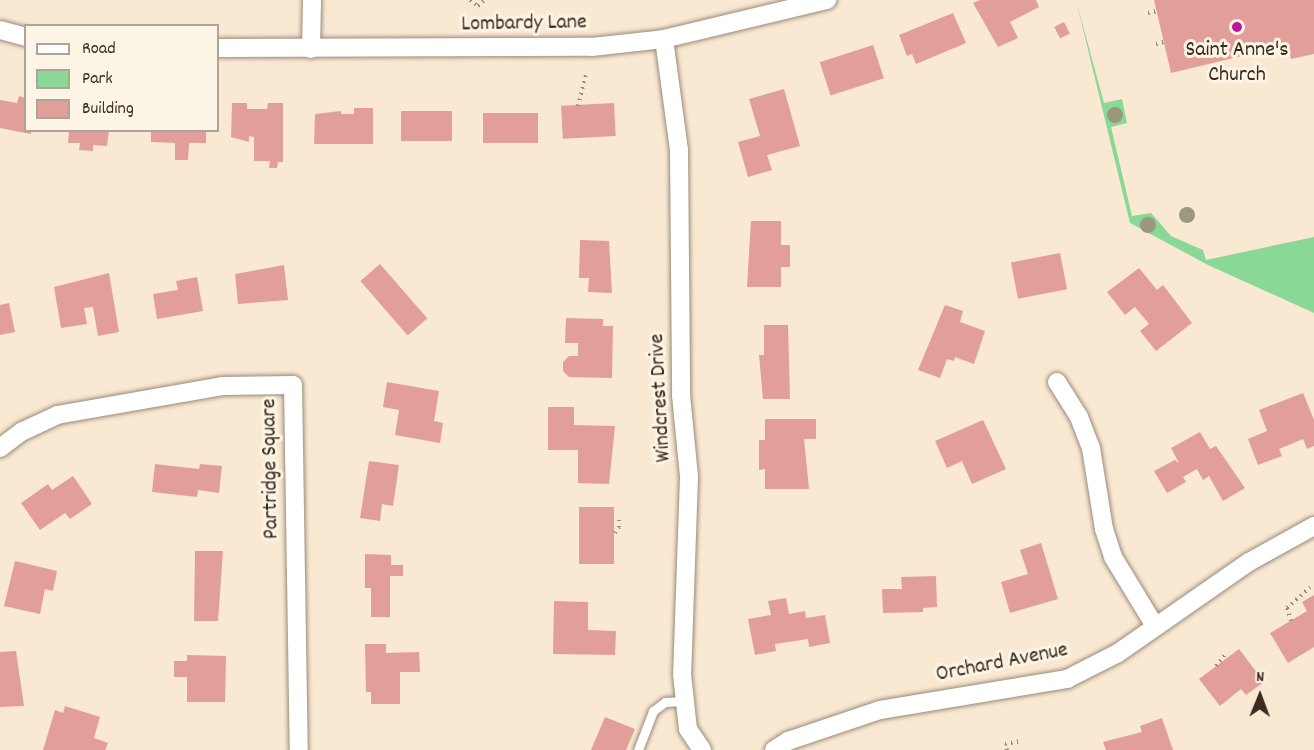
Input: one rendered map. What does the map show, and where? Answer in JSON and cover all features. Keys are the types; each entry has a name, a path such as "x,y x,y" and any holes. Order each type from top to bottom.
{"street":[{"path":"311,49 312,0"},
{"name":"Lombardy Lane","path":"219,48 549,50 664,39 827,0"},
{"path":"0,30 24,36"},
{"name":"Windcrest Drive","path":"664,39 679,150 681,395 689,477 684,701 688,729 702,750"},
{"path":"1057,382 1079,417 1091,448 1104,529 1113,557 1155,626"},
{"name":"Partridge Square","path":"0,448 21,432 57,415 223,386 293,385 299,750"},
{"name":"Orchard Avenue","path":"774,750 788,741 880,710 1067,679 1118,653 1249,562 1314,526"}],"lane":[{"path":"638,750 652,711 665,702 684,701"}],"path":[{"path":"470,0 478,6 485,0"},
{"path":"1148,13 1157,11"},
{"path":"1155,44 1164,42"},
{"path":"578,106 586,74"},
{"path":"615,533 619,516"},
{"path":"1291,621 1287,608 1310,587"},
{"path":"1216,666 1226,653"},
{"path":"1007,750 1005,744 1022,741"}],"green space":[{"path":"1076,0 1104,103 1122,99 1127,123 1111,127 1132,216 1151,213 1171,236 1203,250 1206,260 1314,237 1314,313 1208,265 1130,223"}],"building":[{"path":"980,0 1036,0 1039,7 1010,22 1018,38 998,47 973,3"},
{"name":"Saint Anne's Church","path":"1154,0 1314,0 1314,54 1291,59 1288,45 1171,73"},
{"path":"953,13 966,43 916,64 912,54 907,56 899,35"},
{"path":"1064,22 1070,34 1060,39 1054,27"},
{"path":"873,45 884,78 831,96 820,62"},
{"path":"784,89 800,146 767,155 772,170 748,177 738,142 760,136 749,99"},
{"path":"19,96 24,97 24,132 32,132 31,134 0,128 0,100 17,103"},
{"path":"232,103 247,103 247,109 267,109 268,103 283,103 283,162 278,162 277,168 269,168 270,161 254,161 254,137 249,136 249,142 231,137"},
{"path":"614,103 616,136 563,139 561,106"},
{"path":"354,108 373,108 373,144 314,144 315,114 341,111 341,114 354,114"},
{"path":"401,111 452,111 452,141 401,141"},
{"path":"483,113 538,113 538,143 483,143"},
{"path":"69,132 109,132 107,146 93,145 93,151 79,150 80,143 68,143"},
{"path":"151,132 206,132 206,143 189,143 188,160 175,160 175,143 151,142"},
{"path":"751,221 781,221 781,245 790,245 790,267 781,267 781,287 747,287"},
{"path":"580,240 609,241 612,293 588,292 589,278 579,278"},
{"path":"1060,253 1067,289 1018,299 1011,263"},
{"path":"380,264 427,318 408,335 360,281"},
{"path":"284,265 288,300 238,304 235,274"},
{"path":"1139,268 1157,290 1163,285 1192,323 1156,351 1140,331 1149,324 1135,307 1125,315 1107,292"},
{"path":"109,273 119,332 98,336 93,307 84,308 87,324 61,328 54,287"},
{"path":"197,277 203,311 157,319 153,294 178,290 176,281"},
{"path":"9,303 15,332 0,335 0,305"},
{"path":"945,305 963,311 960,322 985,331 974,364 955,357 954,361 947,359 940,378 918,370"},
{"path":"566,318 603,319 603,326 613,326 612,378 569,377 563,371 563,362 569,356 578,356 578,343 565,343"},
{"path":"764,325 788,325 790,399 763,399 759,355 764,355"},
{"path":"387,382 439,391 434,421 443,423 440,443 395,435 399,410 383,407"},
{"path":"1303,393 1314,420 1314,446 1307,449 1303,439 1279,449 1282,456 1258,465 1248,439 1267,431 1259,410"},
{"path":"548,407 574,407 574,425 615,426 609,484 578,483 578,450 548,450"},
{"path":"765,419 816,419 816,439 804,439 809,489 765,489 765,469 759,470 759,440 765,440"},
{"path":"983,420 1006,469 972,484 962,461 947,468 935,441"},
{"path":"1200,432 1210,449 1216,446 1245,488 1223,501 1209,476 1203,480 1197,469 1183,477 1186,482 1167,493 1154,471 1175,460 1179,463 1171,448"},
{"path":"369,461 399,465 393,506 382,504 380,521 360,518"},
{"path":"155,464 199,469 200,464 222,466 219,493 198,490 197,497 152,492"},
{"path":"73,476 92,504 70,519 65,513 40,530 21,503 48,484 52,490"},
{"path":"579,507 614,507 614,564 579,564"},
{"path":"1041,543 1058,599 1010,613 1001,582 1028,574 1020,550"},
{"path":"195,551 223,551 218,621 194,621"},
{"path":"365,554 391,555 391,565 403,565 403,576 390,576 390,617 371,617 371,588 365,588"},
{"path":"15,561 57,571 53,591 45,589 40,614 4,606"},
{"path":"936,576 937,607 923,608 923,612 883,613 882,589 902,589 901,577"},
{"path":"1314,595 1314,647 1288,663 1270,633 1307,611 1302,602"},
{"path":"786,598 789,614 805,611 806,618 825,615 830,643 809,647 808,639 775,644 776,651 755,655 748,619 771,615 768,601"},
{"path":"554,601 588,602 588,630 616,631 615,655 553,654"},
{"path":"365,644 386,644 386,653 419,652 420,672 400,672 400,704 371,704 371,692 366,692"},
{"path":"1239,649 1264,682 1246,695 1241,689 1220,706 1199,679"},
{"path":"16,651 24,706 0,707 0,652"},
{"path":"187,655 226,656 225,702 187,702 187,677 174,677 174,661 187,661"},
{"path":"65,706 100,717 94,738 108,743 105,750 43,750 55,710 63,713"},
{"path":"605,717 635,729 626,750 591,750"},
{"path":"1162,718 1173,750 1106,750 1103,742 1142,732 1140,726"}],"place":[{"name":"Saint Anne's Church","path":"1237,27"}]}
